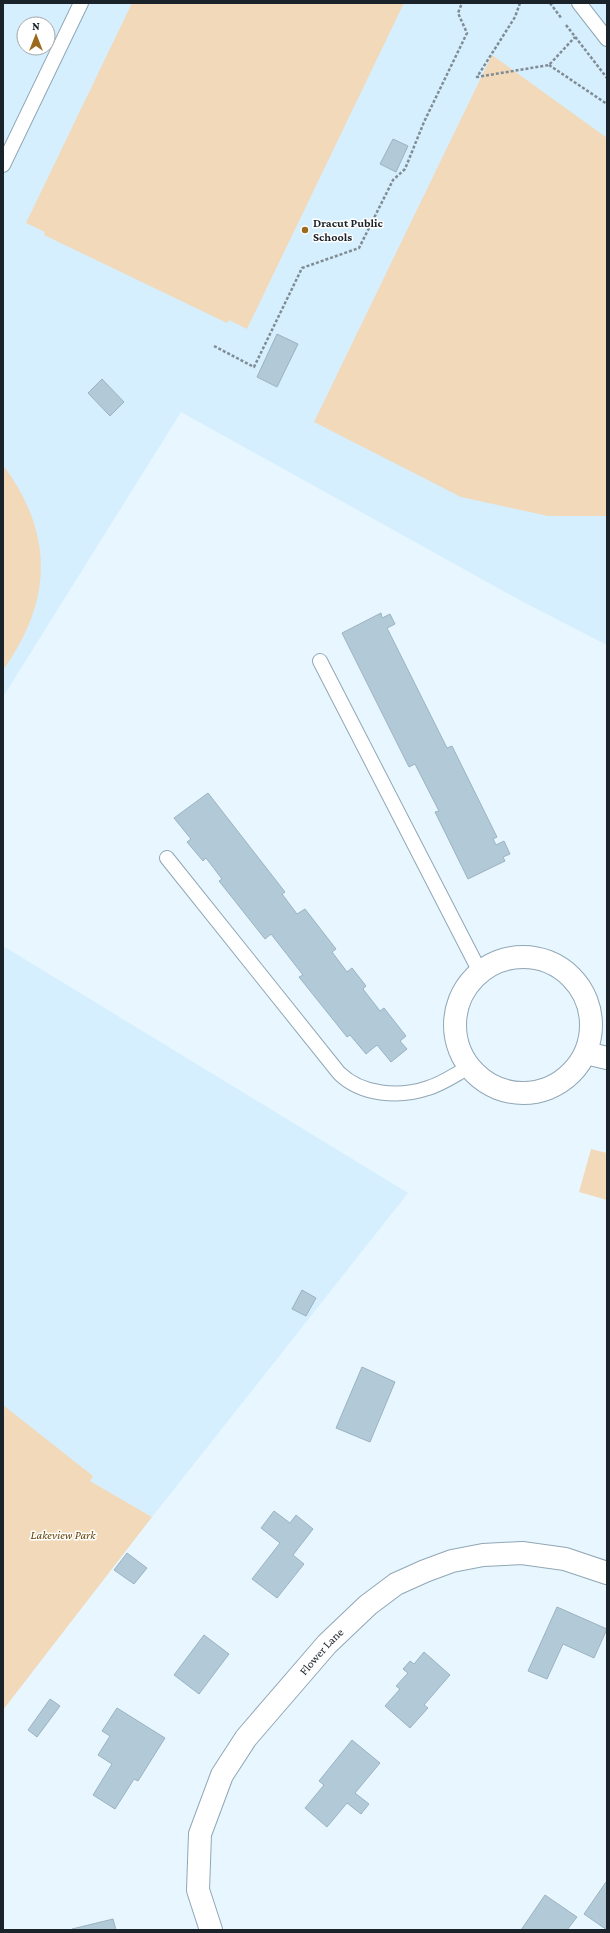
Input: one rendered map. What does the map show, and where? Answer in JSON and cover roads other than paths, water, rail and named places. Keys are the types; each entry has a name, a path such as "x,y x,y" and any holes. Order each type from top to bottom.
{"street":[{"path":"519,957 547,961 560,967 580,986 587,998 591,1012 591,1039 586,1053 570,1076 559,1084 546,1090 518,1094 497,1088 479,1078 469,1067 457,1044 455,1017 463,992 480,972 492,964 505,959 519,957"},
{"path":"586,1053 607,1058"},
{"name":"Flower Lane","path":"211,1930 198,1890 200,1834 222,1775 246,1738 306,1668 327,1644 368,1605 396,1584 425,1571 452,1561 483,1555 529,1554 565,1559 607,1573"}],"lane":[{"path":"3,165 80,3"},
{"path":"580,3 607,39"},
{"path":"320,661 480,972"},
{"path":"167,858 338,1073 347,1081 356,1087 370,1091 384,1093 416,1092 429,1088 469,1067"}],"place":[{"name":"Dracut Public Schools","path":"305,230"}],"park label":[{"name":"Lakeview Park","path":"63,1535"}]}
